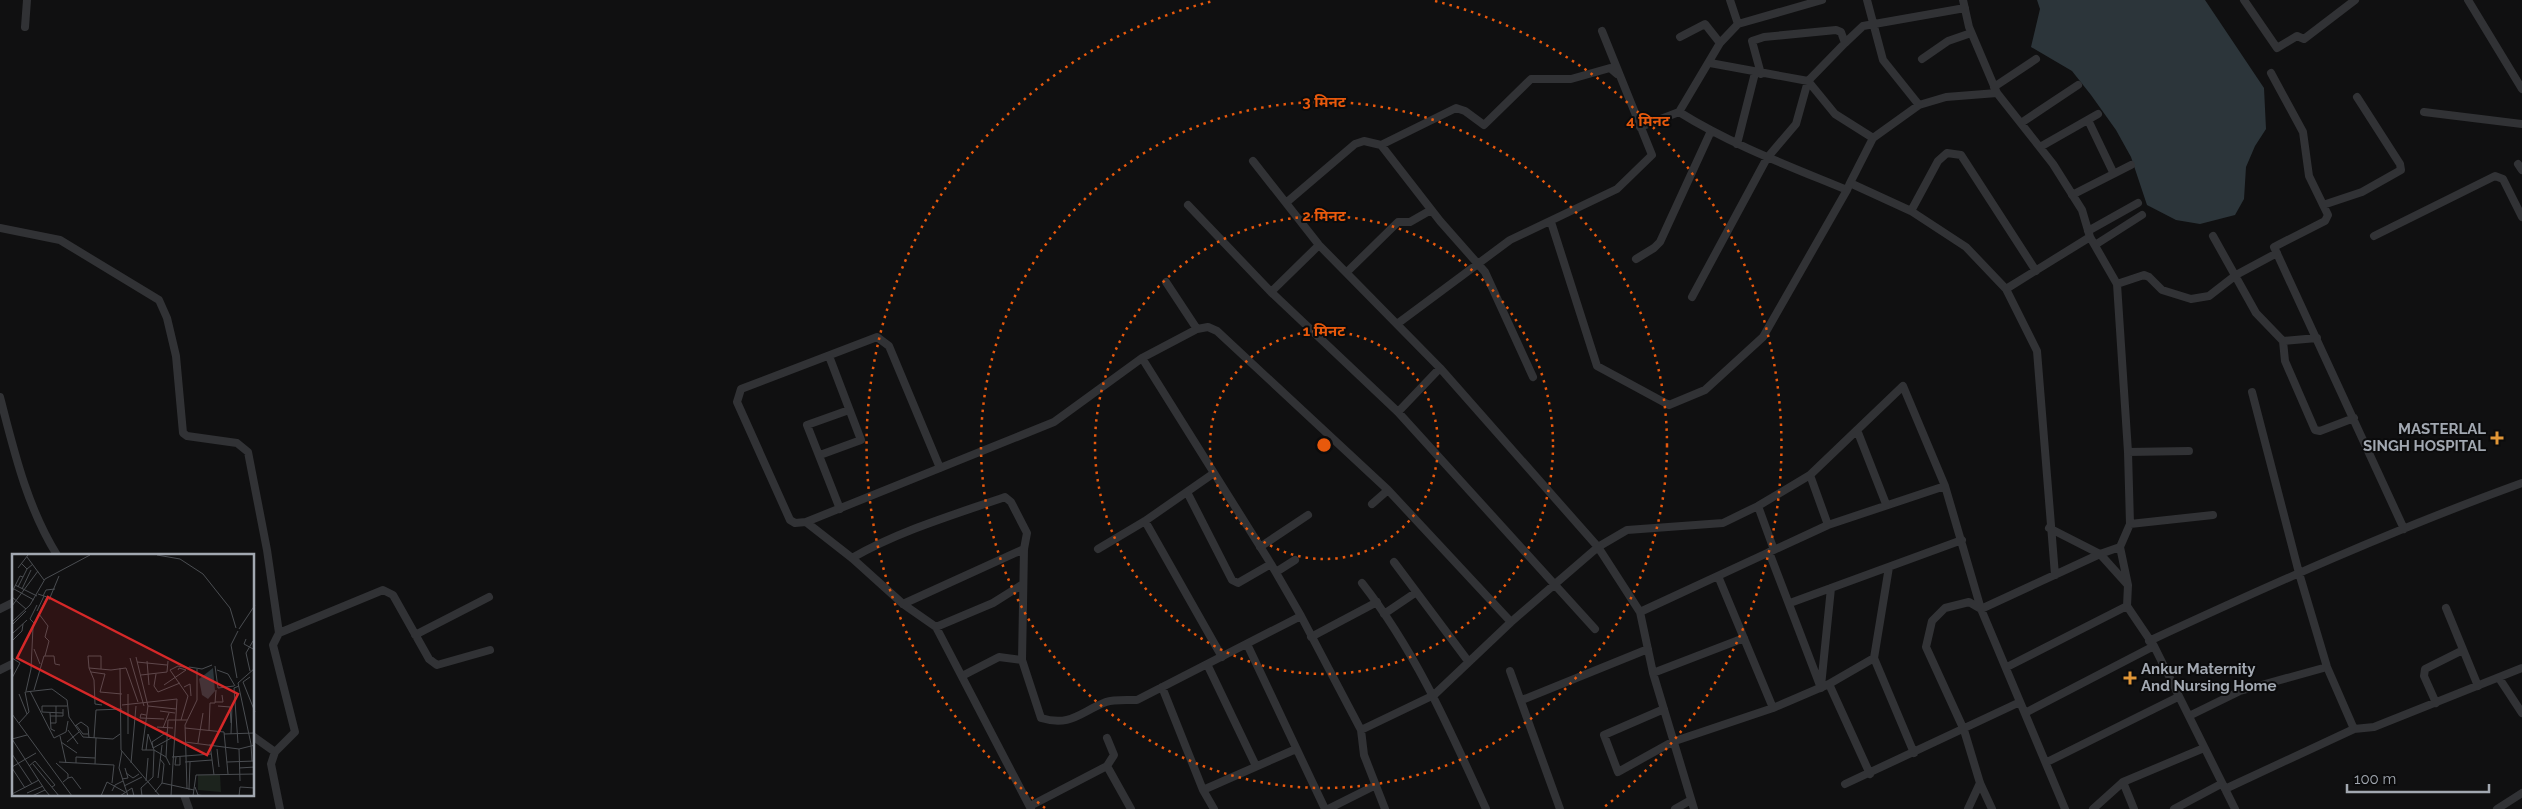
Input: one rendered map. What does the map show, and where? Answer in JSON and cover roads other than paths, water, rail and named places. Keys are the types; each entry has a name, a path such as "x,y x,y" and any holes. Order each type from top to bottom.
{"street":[{"path":"25,27 27,0"},
{"path":"1730,0 1738,24"},
{"path":"1640,127 1679,112 1720,44 1738,24 1822,0"},
{"path":"1868,0 1872,24 1883,60 1920,104"},
{"path":"2244,0 2276,48 2296,36 2304,39 2355,0"},
{"path":"2468,0 2522,88"},
{"path":"1692,298 1767,158 1796,124 1808,81 1863,26 1965,3 1971,32 1995,90 2040,147 2072,194 2082,210 2089,234 2117,284 2128,452 2130,524 2120,548 2128,585 2127,606 2151,644 2189,716 2234,809"},
{"path":"1680,37 1704,24 1720,44"},
{"path":"1737,144 1758,73 1752,41 1764,37 1836,30 1841,32 1845,43"},
{"path":"1397,324 1510,240 1617,189 1652,155 1602,31"},
{"path":"1922,59 1948,41 1971,32"},
{"path":"1551,222 1597,366 1669,405 1705,390 1763,337 1873,138 1920,104 1946,97 1995,90 2036,59"},
{"path":"1710,62 1758,73 1808,81 1835,114 1873,138"},
{"path":"1381,145 1456,108 1465,111 1484,124 1530,79 1571,79 1610,68 1618,74"},
{"path":"2271,73 2303,132 2309,176 2328,215 2325,221 2274,247 2404,529"},
{"path":"2021,123 2078,85"},
{"path":"2323,206 2362,192 2401,170 2400,164 2358,97"},
{"path":"1679,112 1711,131 1767,158 1848,186 1911,211 1966,247 2006,289 2037,351 2049,528 2055,575"},
{"path":"2424,112 2522,124"},
{"path":"2040,147 2098,114"},
{"path":"2088,120 2113,172"},
{"path":"1636,259 1660,242 1711,131"},
{"path":"1287,202 1355,144 1364,141 1381,145 1431,210 1484,272 1533,377"},
{"path":"1911,211 1938,161 1947,153 1961,155 2036,271"},
{"path":"1253,161 1319,245 1440,368 1598,547 1640,612 1653,673 1672,742 1694,809"},
{"path":"2072,194 2113,172 2131,165"},
{"path":"2374,236 2495,176 2503,179 2522,217"},
{"path":"2006,289 2138,203"},
{"path":"1188,205 1271,292 1398,412 1595,629"},
{"path":"1347,272 1398,222 1410,222 1431,210"},
{"path":"2095,245 2142,215"},
{"path":"0,228 60,240 159,300 167,318 176,356 183,433 187,436 236,442 248,452 267,550 279,633 273,645 295,732 275,752 271,764 280,809"},
{"path":"2213,236 2256,313 2283,341 2285,361 2315,430 2320,431 2354,418"},
{"path":"1271,292 1319,245"},
{"path":"2117,284 2144,275 2149,276 2162,290 2191,299 2209,296 2236,275 2277,253"},
{"path":"1166,282 1197,329"},
{"path":"940,468 889,346 877,337 742,389 737,402 790,520 795,523 806,522 840,509 1054,422 1142,358 1197,329 1208,327 1217,331 1388,490 1511,622"},
{"path":"2283,341 2317,338"},
{"path":"820,455 862,440 829,356"},
{"path":"1142,358 1276,572 1301,616 1360,730 1364,755 1385,809"},
{"path":"1398,412 1440,368"},
{"path":"1360,730 1434,695 1511,622 1598,547 1627,530 1723,523 1758,506 1810,475 1904,386 1945,486 1981,609 2047,762 2065,809"},
{"path":"2252,392 2299,573 2327,667 2354,729"},
{"path":"0,397 18,466 44,534 56,554"},
{"path":"840,509 807,425 849,410"},
{"path":"1857,430 1886,504"},
{"path":"2128,452 2189,451"},
{"path":"1098,549 1145,521 1214,474"},
{"path":"1810,475 1828,524"},
{"path":"2025,713 2151,644 2299,573 2404,529 2522,483"},
{"path":"1640,612 1828,524 1945,486"},
{"path":"1372,504 1388,490"},
{"path":"1187,492 1232,580 1238,583 1271,564"},
{"path":"852,558 877,544 1005,498 1011,502 1027,533 1024,549 1022,660 1041,718 1053,722 1066,722 1108,701 1137,700 1301,616"},
{"path":"1758,506 1821,688"},
{"path":"2130,524 2213,515"},
{"path":"1260,547 1308,516"},
{"path":"1145,521 1222,657"},
{"path":"806,522 852,558 904,604 936,627 1030,808 1107,766 1114,755 1107,738"},
{"path":"2049,528 2100,554 2128,585"},
{"path":"1790,603 1962,540"},
{"path":"1981,609 2100,554 2120,548"},
{"path":"904,604 1024,549"},
{"path":"1276,572 1295,560"},
{"path":"1394,562 1415,593 1468,661"},
{"path":"1889,567 1874,658 1914,753"},
{"path":"1718,576 1773,708"},
{"path":"936,627 993,602 1023,584"},
{"path":"1362,584 1377,602 1434,695 1486,809"},
{"path":"1821,688 1831,588"},
{"path":"279,633 383,590 393,595 429,659 437,665 490,650"},
{"path":"1384,614 1415,593"},
{"path":"416,635 489,597"},
{"path":"1311,637 1377,602"},
{"path":"1981,609 1969,602 1945,608 1932,621 1926,647 1964,730 1980,783 1992,809"},
{"path":"0,609 12,603"},
{"path":"2007,667 2127,606"},
{"path":"2446,608 2478,686"},
{"path":"1653,673 1744,638"},
{"path":"1248,644 1326,809 1376,785"},
{"path":"1522,700 1648,649"},
{"path":"2436,703 2424,676 2426,669 2463,650"},
{"path":"962,676 999,658 1022,660"},
{"path":"1664,708 1604,735 1618,772 1672,742 1773,708 1821,688 1874,658"},
{"path":"0,670 12,664"},
{"path":"1207,664 1256,766"},
{"path":"2189,716 2240,690 2327,667"},
{"path":"2177,808 2354,729 2374,727 2522,668"},
{"path":"1510,671 1560,809"},
{"path":"2499,678 2522,713"},
{"path":"1829,684 1870,774"},
{"path":"1162,687 1203,790 1214,809"},
{"path":"2047,762 2178,697"},
{"path":"1846,784 2020,702"},
{"path":"255,738 275,752"},
{"path":"2093,809 2123,782 2204,748"},
{"path":"1203,790 1296,749"},
{"path":"1107,766 1131,809"},
{"path":"2123,782 2134,809"},
{"path":"1968,809 1980,783"},
{"path":"2497,809 2522,793"},
{"path":"184,796 189,809"},
{"path":"1675,809 1691,800"},
{"path":"2056,809 2061,801"}],"place":[{"name":"MASTERLAL SINGH HOSPITAL","path":"2497,438"},
{"name":"Ankur Maternity And Nursing Home","path":"2130,678"}]}
